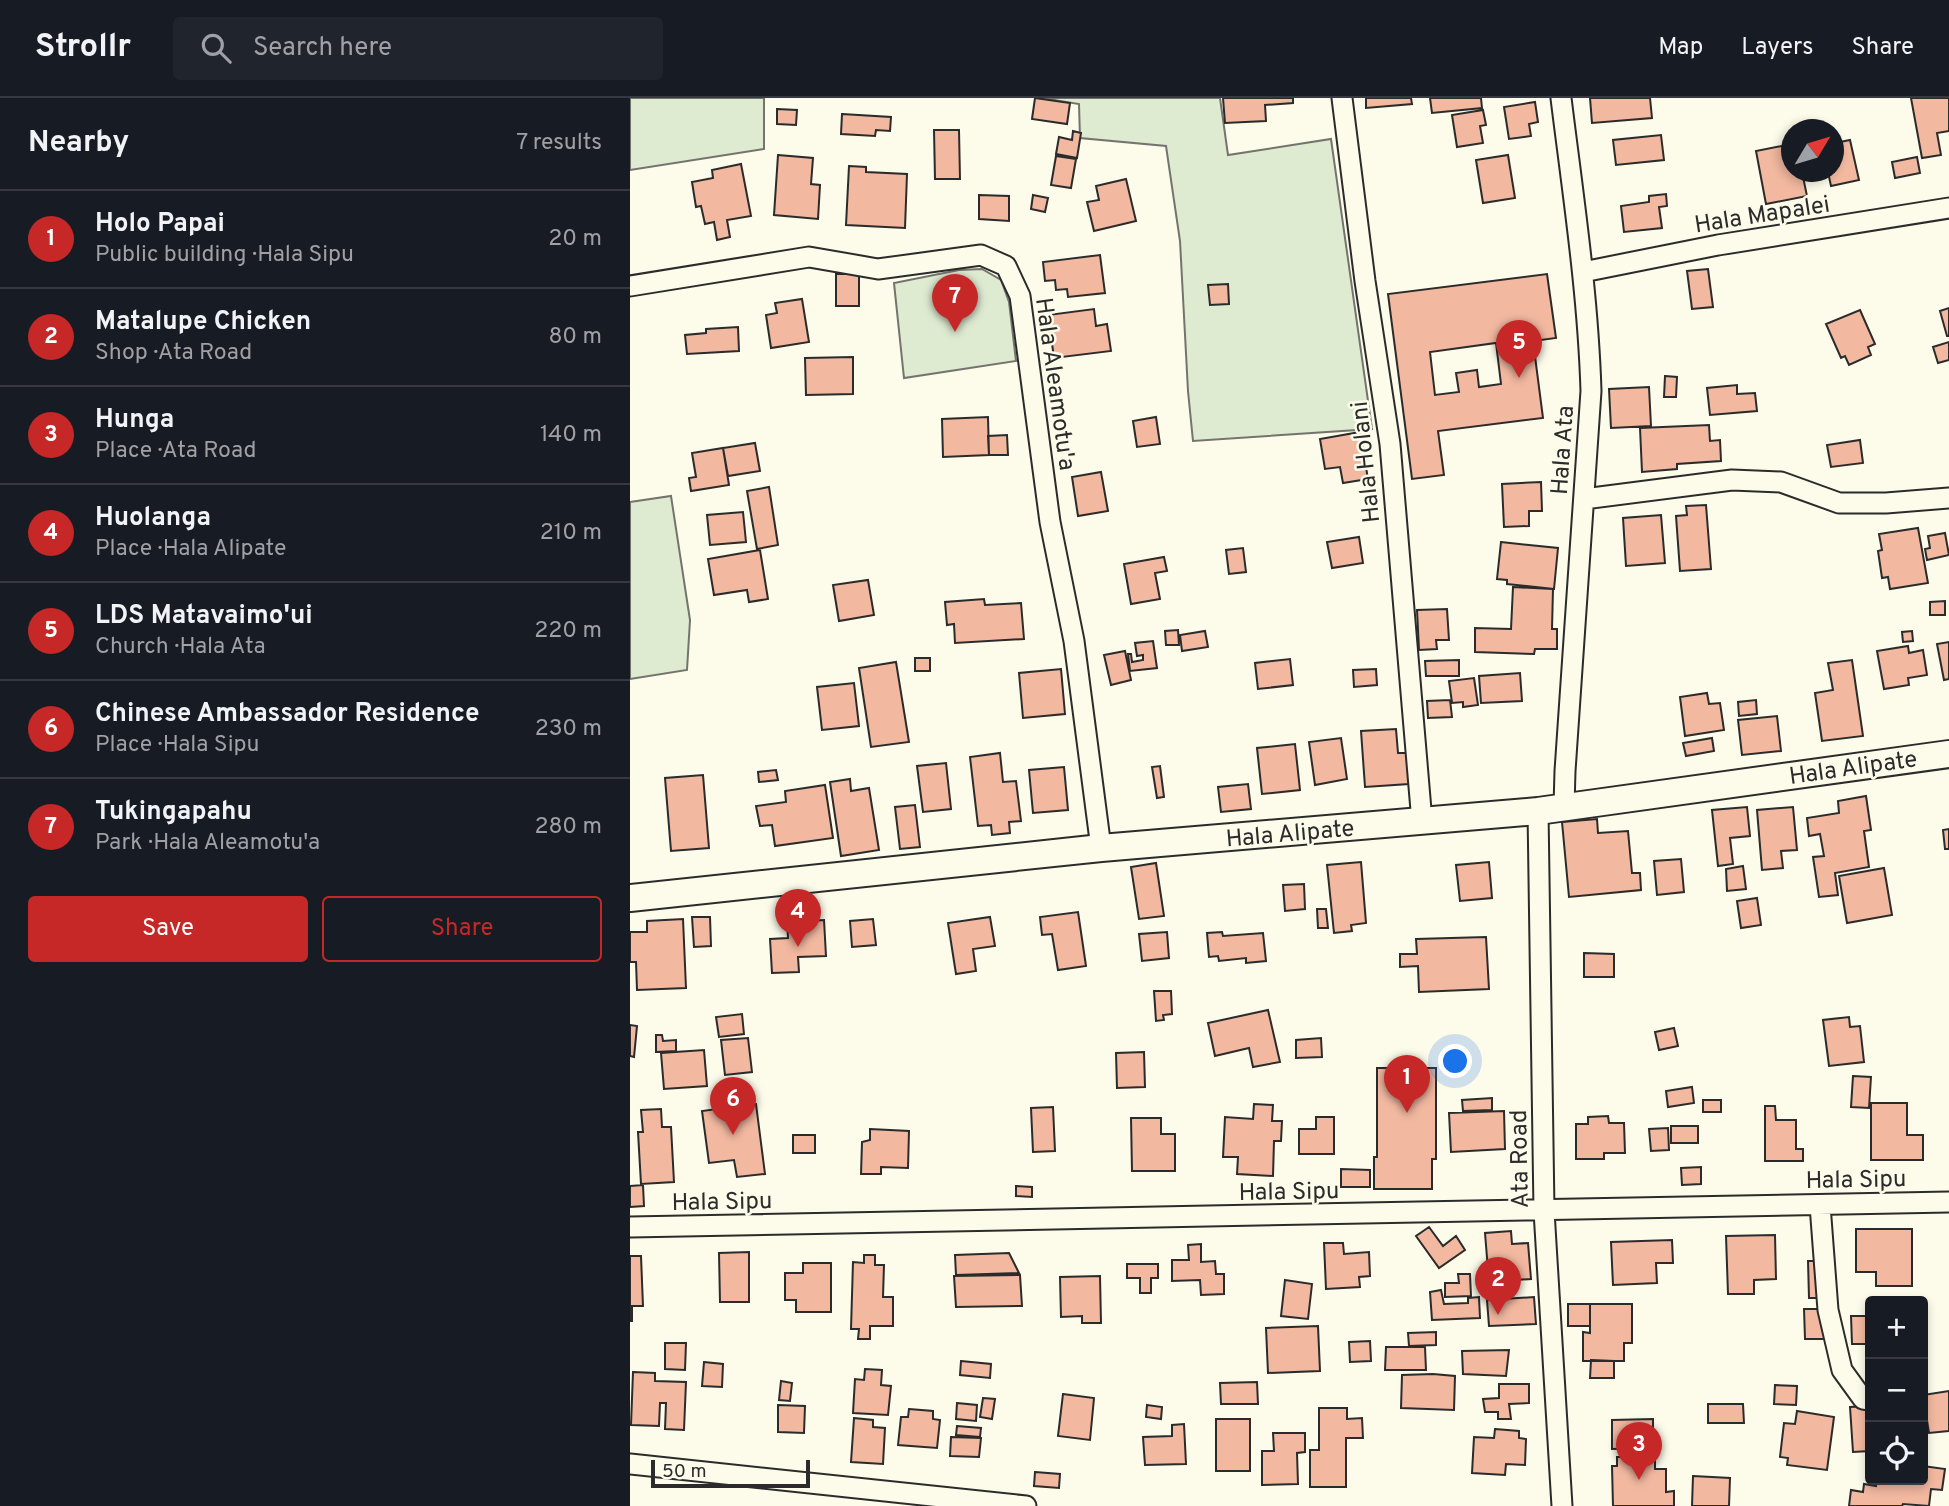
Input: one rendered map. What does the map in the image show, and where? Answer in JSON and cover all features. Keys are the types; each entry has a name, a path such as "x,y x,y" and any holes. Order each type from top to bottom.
{"street":[{"name":"Hala Holani","path":"1342,98 1365,281 1390,444 1422,822"},
{"name":"Hala Ata","path":"1561,98 1583,272 1591,391 1564,807"},
{"name":"Hala Mapalei","path":"1583,272 1718,245 1949,208"},
{"name":"Hala Aleamotu'a","path":"630,286 809,257 878,269 981,255 1006,266 1020,296 1050,522 1074,641 1101,848"},
{"path":"1584,499 1732,480 1782,482 1839,503 1886,503 1949,498"},
{"name":"Hala Alipate","path":"630,898 1101,848 1538,811 1949,754"},
{"name":"Ata Road","path":"1538,811 1544,1211 1562,1506"},
{"name":"Hala Sipu","path":"630,1227 1949,1202"},
{"path":"1820,1205 1828,1310 1842,1370 1865,1399"},
{"path":"630,1464 1026,1506"}],"green space":[{"path":"630,98 764,98 764,149 630,170"},
{"path":"1042,98 1220,98 1228,155 1331,139 1372,429 1193,441 1180,241 1166,146 1080,138 1079,104"},
{"path":"982,269 1001,280 1009,302 1016,361 904,378 894,283 959,270"},
{"path":"671,496 690,620 687,670 630,679 630,502"}],"building":[{"path":"1035,98 1070,103 1067,124 1032,119"},
{"path":"1223,98 1293,98 1293,103 1265,105 1266,121 1225,123"},
{"path":"1366,98 1411,98 1412,104 1366,108"},
{"path":"1430,98 1481,98 1482,108 1432,113"},
{"path":"1590,98 1650,98 1652,118 1592,123"},
{"path":"1911,98 1949,98 1949,131 1937,133 1941,155 1922,158"},
{"path":"1535,102 1538,122 1529,124 1531,136 1509,139 1504,107"},
{"path":"777,109 797,110 796,125 777,124"},
{"path":"1483,110 1486,125 1480,126 1483,143 1457,147 1452,115"},
{"path":"842,114 891,117 890,131 876,130 875,136 841,134"},
{"path":"934,130 959,130 960,179 935,179"},
{"path":"1073,131 1081,133 1077,158 1056,154 1059,137 1072,140"},
{"path":"1661,135 1664,160 1616,165 1613,140"},
{"path":"1850,140 1859,180 1831,186 1830,182 1844,182 1844,141"},
{"path":"1781,146 1781,182 1804,182 1807,196 1766,204 1756,151"},
{"path":"778,155 813,158 811,184 820,185 818,219 774,215"},
{"path":"1508,155 1515,198 1483,203 1476,160"},
{"path":"1056,156 1076,159 1071,188 1051,185"},
{"path":"1917,157 1920,173 1895,178 1892,162"},
{"path":"741,164 751,216 727,220 730,237 717,240 714,222 705,224 701,206 696,207 692,182 713,178 712,170"},
{"path":"849,166 866,167 866,172 907,174 905,228 846,225"},
{"path":"1126,179 1136,221 1094,231 1087,202 1099,200 1096,186"},
{"path":"1666,194 1667,206 1659,207 1662,228 1624,232 1621,206 1649,202 1649,196"},
{"path":"979,195 1009,196 1009,221 979,219"},
{"path":"1033,195 1048,198 1045,212 1031,209"},
{"path":"1100,255 1105,293 1068,297 1067,289 1056,290 1055,280 1045,281 1043,262"},
{"path":"1708,269 1713,307 1692,309 1687,271"},
{"path":"836,274 859,274 859,306 836,306"},
{"path":"1547,274 1556,338 1533,341 1543,418 1438,431 1444,475 1412,479 1388,294","holes":["1496,343 1501,384 1479,387 1477,370 1456,373 1459,392 1435,395 1430,352"]},
{"path":"1228,284 1229,304 1210,305 1208,285"},
{"path":"802,299 809,342 771,348 766,315 777,313 775,303"},
{"path":"1949,308 1949,336 1947,336 1940,311"},
{"path":"1094,309 1096,326 1107,324 1111,351 1054,358 1048,315"},
{"path":"1860,310 1875,344 1868,347 1871,355 1849,365 1845,356 1841,358 1826,324"},
{"path":"738,327 739,351 687,354 685,335 706,333 706,329"},
{"path":"1949,342 1949,360 1938,363 1933,347"},
{"path":"853,357 853,394 806,395 805,358"},
{"path":"1665,376 1677,377 1676,397 1664,397"},
{"path":"1737,385 1737,394 1755,393 1757,411 1710,415 1707,388"},
{"path":"1649,387 1651,426 1611,428 1609,389"},
{"path":"988,417 989,455 943,457 942,419"},
{"path":"1156,417 1160,444 1137,447 1133,421"},
{"path":"1709,425 1710,441 1720,440 1721,461 1677,464 1677,469 1642,472 1640,428"},
{"path":"1360,432 1368,479 1343,483 1340,467 1325,469 1320,439"},
{"path":"1007,435 1008,455 989,455 988,436"},
{"path":"1860,440 1863,463 1831,467 1827,445"},
{"path":"755,443 760,471 728,476 723,448"},
{"path":"723,448 729,485 691,491 689,478 696,477 692,453"},
{"path":"1101,472 1108,511 1078,516 1072,477"},
{"path":"1541,482 1542,511 1529,511 1529,526 1504,527 1502,484"},
{"path":"769,487 778,545 757,549 747,491"},
{"path":"1706,505 1711,569 1680,571 1676,516 1687,515 1686,506"},
{"path":"743,512 746,542 710,545 707,515"},
{"path":"1661,515 1665,563 1626,566 1623,518"},
{"path":"1918,528 1928,583 1890,589 1888,577 1882,578 1878,551 1882,550 1879,534"},
{"path":"1945,533 1949,555 1927,560 1925,549 1930,548 1928,536"},
{"path":"1359,537 1363,563 1332,568 1327,542"},
{"path":"1501,542 1558,548 1554,589 1507,584 1507,580 1497,579"},
{"path":"1243,548 1246,572 1229,574 1226,550"},
{"path":"760,550 768,599 749,602 747,590 714,595 708,559"},
{"path":"1164,557 1167,571 1155,573 1160,599 1131,604 1124,564"},
{"path":"868,580 874,615 839,621 833,585"},
{"path":"1513,587 1553,589 1552,629 1557,629 1557,649 1535,649 1534,654 1475,652 1475,628 1511,629"},
{"path":"984,599 985,605 1021,603 1024,639 955,643 954,624 947,625 945,602"},
{"path":"1945,601 1945,615 1930,615 1930,602"},
{"path":"1447,609 1449,640 1436,640 1437,649 1419,650 1417,610"},
{"path":"1178,630 1179,645 1166,645 1165,631"},
{"path":"1205,631 1208,647 1182,651 1180,635"},
{"path":"1912,631 1913,641 1903,642 1902,632"},
{"path":"1153,641 1157,668 1130,671 1128,654 1131,654 1132,662 1143,660 1143,655 1137,656 1135,643"},
{"path":"1949,642 1949,679 1944,680 1937,644"},
{"path":"1908,646 1909,653 1923,650 1927,675 1908,678 1909,685 1884,689 1877,651"},
{"path":"1125,651 1131,680 1111,685 1104,655"},
{"path":"915,658 930,658 930,671 915,671"},
{"path":"1290,659 1293,685 1258,689 1255,663"},
{"path":"1459,660 1459,676 1426,676 1425,661"},
{"path":"1852,660 1863,736 1822,741 1815,693 1833,690 1828,663"},
{"path":"896,662 909,742 871,747 859,668"},
{"path":"1061,669 1065,714 1023,718 1019,673"},
{"path":"1376,669 1377,685 1354,687 1353,670"},
{"path":"1520,673 1522,701 1481,703 1479,676"},
{"path":"1474,678 1478,705 1463,707 1463,702 1452,703 1449,681"},
{"path":"854,683 859,726 822,730 817,687"},
{"path":"1707,693 1709,704 1720,703 1724,730 1685,736 1680,697"},
{"path":"1450,700 1452,717 1428,718 1427,701"},
{"path":"1756,700 1757,714 1739,716 1738,702"},
{"path":"1777,716 1781,751 1742,755 1738,720"},
{"path":"1396,729 1398,753 1407,753 1409,784 1365,787 1361,731"},
{"path":"1341,738 1347,779 1315,785 1309,742"},
{"path":"1712,738 1714,751 1686,756 1683,743"},
{"path":"1295,744 1300,790 1262,794 1257,748"},
{"path":"1000,753 1003,782 1016,781 1021,821 1009,822 1010,833 992,835 991,825 978,826 970,757"},
{"path":"946,763 951,809 923,812 917,766"},
{"path":"1160,766 1164,797 1157,798 1152,767"},
{"path":"1064,767 1068,810 1033,813 1029,770"},
{"path":"776,770 778,780 759,782 758,772"},
{"path":"703,775 709,848 671,851 665,778"},
{"path":"850,779 851,791 869,788 879,850 841,856 830,782"},
{"path":"1248,784 1251,809 1221,812 1218,787"},
{"path":"825,785 833,838 775,846 772,825 760,826 756,806 786,802 785,791"},
{"path":"1866,796 1871,830 1864,831 1869,867 1835,873 1838,895 1819,897 1813,857 1824,856 1820,834 1809,836 1807,818 1839,813 1838,801"},
{"path":"915,805 920,847 900,849 895,807"},
{"path":"1747,807 1750,836 1730,838 1733,864 1718,866 1712,810"},
{"path":"1793,807 1797,850 1781,851 1783,868 1762,870 1757,810"},
{"path":"1597,819 1598,833 1628,831 1632,873 1640,873 1641,890 1569,897 1562,822"},
{"path":"1949,829 1949,849 1945,849 1943,830"},
{"path":"1681,859 1684,892 1657,895 1654,861"},
{"path":"1361,862 1366,923 1351,925 1352,931 1334,933 1327,865"},
{"path":"1489,862 1492,898 1460,901 1456,865"},
{"path":"1156,863 1164,916 1139,919 1131,867"},
{"path":"1743,866 1746,889 1727,891 1726,869"},
{"path":"1884,868 1892,915 1847,923 1839,876"},
{"path":"1304,884 1305,909 1285,911 1283,885"},
{"path":"1757,898 1761,925 1741,928 1737,901"},
{"path":"1317,909 1326,909 1328,928 1318,928"},
{"path":"1078,912 1086,966 1058,970 1052,934 1042,935 1040,917"},
{"path":"692,917 710,917 711,946 694,947"},
{"path":"990,917 995,946 973,949 976,971 956,974 948,923"},
{"path":"683,919 686,988 637,990 636,962 630,962 630,932 647,932 647,921"},
{"path":"873,919 876,945 852,947 850,921"},
{"path":"824,920 826,956 798,957 799,972 772,973 770,939 788,938 787,922"},
{"path":"1167,932 1169,958 1142,961 1139,934"},
{"path":"1222,932 1223,936 1263,933 1266,961 1246,963 1246,958 1219,961 1218,956 1209,957 1207,933"},
{"path":"1486,937 1489,989 1419,992 1418,966 1400,967 1400,954 1417,954 1416,939"},
{"path":"1584,953 1614,954 1614,977 1584,977"},
{"path":"1154,991 1171,991 1172,1014 1163,1015 1164,1020 1156,1021"},
{"path":"1268,1010 1280,1062 1253,1067 1249,1048 1215,1056 1208,1023"},
{"path":"742,1014 744,1034 719,1037 716,1017"},
{"path":"1849,1017 1850,1027 1860,1026 1864,1062 1829,1066 1823,1020"},
{"path":"630,1025 637,1026 634,1057 630,1056"},
{"path":"1674,1028 1678,1046 1659,1050 1655,1032"},
{"path":"656,1035 662,1035 663,1041 676,1040 676,1051 656,1052"},
{"path":"748,1038 752,1072 725,1075 721,1040"},
{"path":"1321,1038 1322,1057 1296,1058 1296,1040"},
{"path":"704,1050 707,1086 664,1089 661,1053"},
{"path":"1144,1052 1145,1087 1117,1088 1116,1053"},
{"path":"1377,1068 1436,1068 1436,1159 1432,1159 1432,1189 1374,1189 1374,1157 1377,1157"},
{"path":"1853,1076 1871,1077 1869,1108 1851,1107"},
{"path":"1692,1087 1694,1103 1668,1107 1666,1091"},
{"path":"1492,1098 1492,1110 1463,1111 1462,1100"},
{"path":"744,1100 744,1105 756,1104 765,1174 737,1177 734,1160 709,1163 702,1111 732,1107 731,1102"},
{"path":"1703,1100 1721,1100 1721,1112 1703,1112"},
{"path":"1871,1103 1907,1103 1907,1135 1923,1135 1923,1160 1871,1160"},
{"path":"1254,1104 1273,1105 1272,1121 1282,1121 1281,1141 1274,1141 1273,1176 1237,1174 1238,1157 1223,1157 1225,1117 1253,1119"},
{"path":"1765,1106 1775,1106 1776,1120 1796,1120 1796,1149 1803,1149 1803,1161 1765,1161"},
{"path":"1053,1107 1055,1151 1033,1152 1031,1108"},
{"path":"661,1109 662,1127 671,1127 674,1182 641,1184 638,1132 643,1132 641,1110"},
{"path":"1504,1111 1505,1149 1451,1152 1449,1113"},
{"path":"1608,1116 1609,1123 1624,1123 1625,1153 1604,1153 1604,1159 1576,1159 1576,1124 1588,1124 1588,1117"},
{"path":"1316,1117 1334,1117 1334,1154 1299,1154 1299,1129 1316,1129"},
{"path":"1131,1118 1161,1118 1161,1134 1175,1134 1175,1171 1132,1171"},
{"path":"1671,1126 1698,1126 1698,1143 1671,1143"},
{"path":"1668,1128 1669,1150 1651,1151 1649,1129"},
{"path":"870,1129 909,1131 908,1168 881,1167 881,1174 861,1174 862,1142 870,1140"},
{"path":"793,1135 815,1135 815,1153 793,1153"},
{"path":"1701,1167 1701,1184 1682,1185 1681,1168"},
{"path":"1341,1169 1370,1170 1370,1187 1341,1187"},
{"path":"643,1185 644,1206 630,1207 630,1186"},
{"path":"1016,1186 1032,1187 1032,1197 1016,1196"},
{"path":"1429,1227 1443,1246 1456,1236 1465,1250 1439,1268 1416,1236"},
{"path":"1856,1229 1912,1229 1912,1286 1876,1286 1876,1272 1856,1272"},
{"path":"1511,1231 1512,1244 1528,1243 1531,1279 1489,1282 1485,1233"},
{"path":"1775,1235 1776,1279 1754,1280 1754,1294 1728,1294 1726,1236"},
{"path":"1672,1240 1673,1263 1656,1263 1657,1283 1613,1285 1611,1242"},
{"path":"1324,1243 1343,1243 1344,1254 1369,1252 1370,1276 1359,1277 1360,1287 1326,1289"},
{"path":"1201,1244 1201,1262 1215,1261 1216,1274 1224,1274 1224,1294 1201,1295 1200,1280 1172,1281 1172,1260 1189,1260 1188,1245"},
{"path":"749,1252 749,1302 720,1302 719,1253"},
{"path":"1009,1253 1019,1273 956,1275 955,1255"},
{"path":"864,1255 875,1255 875,1265 884,1265 883,1297 893,1297 893,1326 870,1326 870,1339 858,1339 859,1329 851,1329 853,1262 864,1263"},
{"path":"630,1256 641,1256 643,1306 632,1306 632,1321 630,1321"},
{"path":"1808,1261 1825,1261 1825,1298 1809,1298"},
{"path":"803,1263 831,1263 831,1312 796,1312 796,1300 785,1300 785,1273 803,1273"},
{"path":"1127,1264 1158,1264 1158,1278 1151,1278 1151,1293 1140,1293 1140,1278 1127,1278"},
{"path":"1458,1274 1470,1274 1471,1296 1445,1297 1445,1283 1459,1283"},
{"path":"1020,1275 1022,1306 956,1307 954,1276"},
{"path":"1100,1276 1101,1323 1082,1323 1082,1316 1061,1317 1060,1277"},
{"path":"1285,1280 1312,1284 1308,1319 1281,1316"},
{"path":"1441,1290 1444,1304 1468,1303 1468,1298 1479,1297 1480,1318 1432,1320 1430,1292"},
{"path":"1534,1297 1536,1324 1489,1326 1487,1300"},
{"path":"1568,1304 1590,1304 1590,1326 1568,1326"},
{"path":"1590,1304 1632,1304 1632,1343 1624,1343 1624,1361 1583,1361 1583,1332 1590,1333"},
{"path":"1804,1309 1825,1309 1826,1339 1805,1339"},
{"path":"1851,1316 1865,1316 1865,1344 1852,1344"},
{"path":"1318,1326 1320,1371 1268,1373 1266,1328"},
{"path":"1436,1332 1436,1345 1409,1346 1408,1333"},
{"path":"1370,1341 1371,1361 1350,1362 1349,1342"},
{"path":"665,1343 686,1343 685,1370 665,1369"},
{"path":"1386,1347 1425,1347 1426,1370 1385,1370"},
{"path":"1509,1350 1506,1376 1463,1374 1462,1351"},
{"path":"1591,1360 1614,1361 1614,1378 1590,1378"},
{"path":"961,1361 991,1364 990,1378 960,1375"},
{"path":"704,1362 723,1364 722,1387 702,1386"},
{"path":"865,1369 882,1370 881,1385 891,1386 888,1415 853,1413 855,1379 864,1380"},
{"path":"633,1372 655,1373 655,1381 686,1382 684,1430 665,1429 666,1403 660,1403 659,1426 631,1425"},
{"path":"1402,1375 1455,1376 1454,1410 1401,1408"},
{"path":"781,1381 792,1383 790,1401 779,1400"},
{"path":"1257,1382 1258,1404 1221,1404 1220,1383"},
{"path":"1499,1384 1529,1384 1529,1403 1509,1404 1511,1419 1498,1419 1498,1412 1485,1412 1483,1399 1499,1398"},
{"path":"1775,1385 1797,1386 1796,1405 1774,1404"},
{"path":"1949,1391 1949,1431 1929,1433 1928,1394"},
{"path":"1063,1394 1094,1398 1090,1440 1058,1436"},
{"path":"983,1398 995,1399 992,1419 980,1417"},
{"path":"957,1403 977,1405 976,1421 956,1419"},
{"path":"1708,1404 1743,1404 1744,1423 1708,1423"},
{"path":"778,1405 805,1406 804,1433 778,1432"},
{"path":"1147,1405 1162,1407 1161,1419 1146,1417"},
{"path":"1865,1406 1865,1451 1853,1452 1850,1407"},
{"path":"1319,1408 1347,1408 1347,1419 1362,1418 1363,1438 1346,1438 1346,1487 1310,1487 1310,1450 1319,1450"},
{"path":"909,1409 933,1411 933,1419 940,1420 937,1448 898,1445 901,1417 908,1417"},
{"path":"1797,1411 1834,1417 1827,1470 1787,1465 1788,1458 1780,1457 1784,1423 1795,1424"},
{"path":"854,1418 873,1420 873,1427 885,1428 883,1464 851,1462"},
{"path":"1216,1419 1250,1419 1250,1471 1216,1471"},
{"path":"1653,1419 1653,1448 1612,1449 1612,1420"},
{"path":"1184,1424 1186,1464 1145,1465 1143,1437 1172,1436 1172,1425"},
{"path":"957,1426 981,1428 980,1437 956,1435"},
{"path":"1495,1429 1519,1431 1519,1438 1526,1439 1525,1465 1506,1464 1505,1475 1472,1473 1474,1437 1494,1438"},
{"path":"1273,1433 1305,1433 1305,1452 1297,1453 1298,1484 1262,1485 1262,1451 1274,1451"},
{"path":"951,1437 981,1438 979,1457 950,1456"},
{"path":"1617,1457 1655,1457 1655,1469 1666,1469 1666,1492 1674,1491 1674,1506 1613,1506 1612,1466 1617,1466"},
{"path":"1928,1467 1945,1469 1942,1490 1931,1489 1929,1506 1849,1506 1851,1490 1863,1492 1864,1484 1928,1485"},
{"path":"1035,1472 1060,1474 1059,1488 1034,1486"},
{"path":"1693,1476 1730,1478 1729,1506 1692,1506"}],"place":[{"name":"Tukingapahu","path":"955,332"},
{"name":"LDS Matavaimo'ui","path":"1519,378"},
{"name":"Huolanga","path":"798,947"},
{"name":"Holo Papai","path":"1407,1113"},
{"name":"Chinese Ambassador Residence","path":"733,1135"},
{"name":"Matalupe Chicken","path":"1498,1315"},
{"name":"Hunga","path":"1639,1480"}]}
